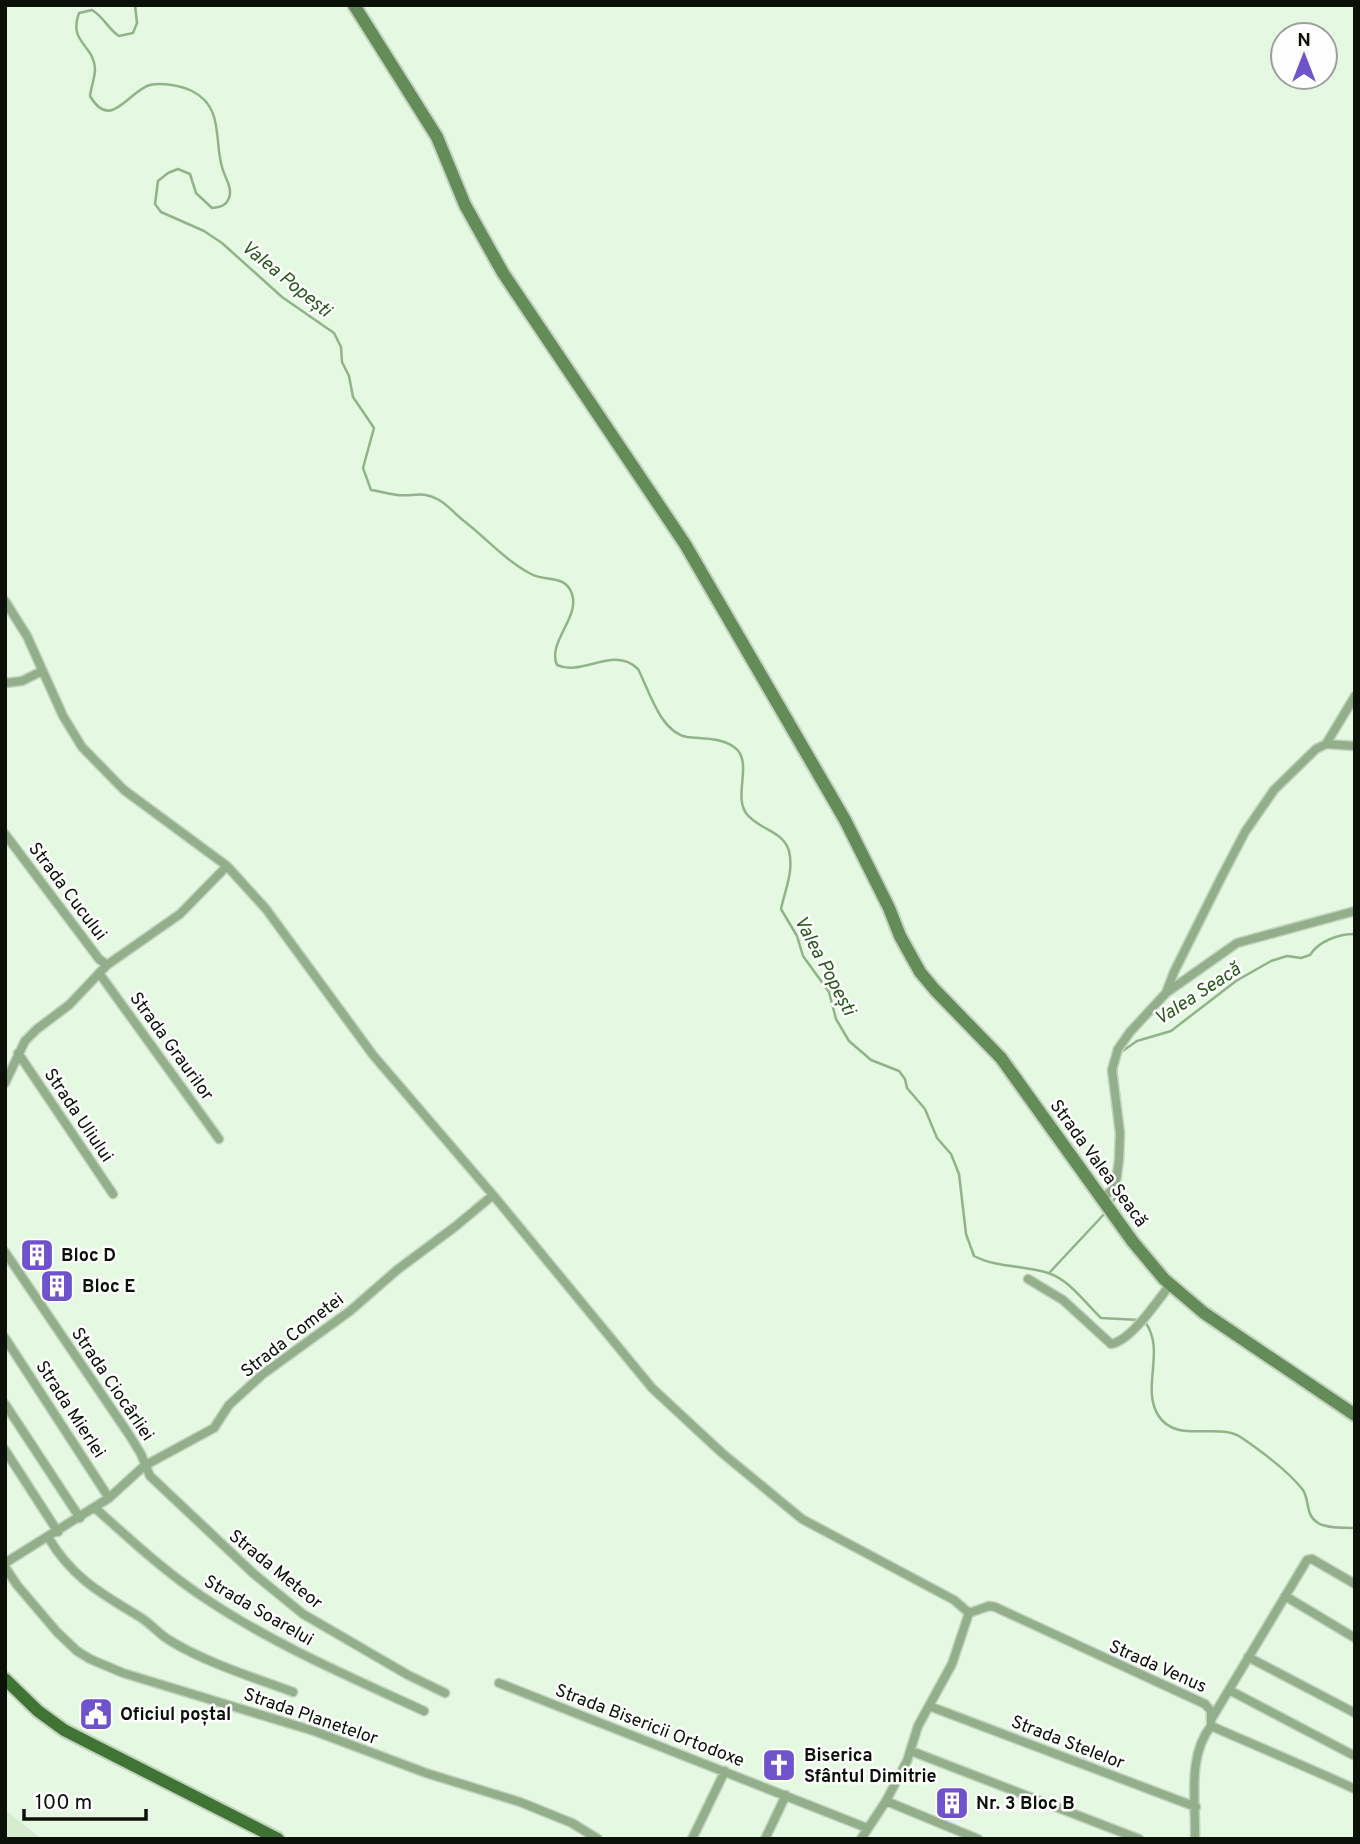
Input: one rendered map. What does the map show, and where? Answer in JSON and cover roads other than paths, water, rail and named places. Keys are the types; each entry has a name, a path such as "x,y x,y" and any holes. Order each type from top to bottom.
{"main road":[{"name":"Strada Valea Seacă","path":"354,5 437,137 466,205 500,269 685,544 815,767 874,877 900,936 920,972 1001,1058 1149,1262 1170,1285 1204,1313 1355,1415"},
{"path":"5,1679 38,1711 64,1730 278,1839"}],"street":[{"path":"5,601 27,636 63,716 82,747 124,790 227,866 266,909 373,1055 652,1388 722,1453 802,1519 954,1600 970,1613 952,1664 918,1726 911,1751 886,1801 861,1839"},
{"path":"5,683 22,681 42,671"},
{"path":"1326,744 1355,696"},
{"path":"1166,993 1183,953 1245,832 1274,790 1316,749 1326,744 1355,746"},
{"name":"Strada Cucului","path":"5,834 99,959 107,965"},
{"path":"5,1083 25,1041 37,1029 69,1005 107,965 180,914 227,866"},
{"path":"1104,1200 1116,1182 1119,1160 1120,1133 1112,1070 1114,1060 1130,1032 1166,993 1237,943 1355,911"},
{"name":"Strada Graurilor","path":"99,973 219,1139"},
{"name":"Strada Uliului","path":"18,1053 113,1194"},
{"name":"Strada Cometei","path":"5,1565 109,1498 144,1465 214,1428 229,1405 263,1374 350,1311 397,1270 493,1195"},
{"name":"Strada Ciocârliei","path":"5,1252 130,1436 144,1465"},
{"path":"1028,1279 1063,1300 1108,1342 1119,1342 1138,1324 1170,1285"},
{"name":"Strada Mierlei","path":"5,1338 109,1498"},
{"path":"5,1404 80,1518"},
{"path":"5,1450 58,1532"},
{"name":"Strada Meteor","path":"144,1465 150,1476 205,1530 303,1614 444,1693"},
{"name":"Strada Soarelui","path":"95,1508 168,1571 237,1619 305,1656 424,1712"},
{"path":"48,1537 57,1552 98,1592 143,1619 170,1641 225,1667 293,1692"},
{"path":"1195,1839 1197,1749 1248,1657 1307,1560 1312,1559 1355,1584"},
{"name":"Strada Planetelor","path":"5,1565 17,1585 57,1632 90,1659 123,1673 314,1731 426,1773 520,1802 555,1816 598,1839"},
{"path":"1285,1596 1355,1638"},
{"name":"Strada Venus","path":"970,1613 989,1606 995,1607 1205,1704 1211,1711 1211,1723 1284,1759 1355,1789"},
{"path":"1248,1657 1355,1713"},
{"name":"Strada Bisericii Ortodoxe","path":"499,1682 867,1828"},
{"path":"1229,1690 1353,1755"},
{"name":"Strada Stelelor","path":"929,1706 1196,1807"},
{"path":"911,1751 1139,1839"},
{"path":"692,1839 725,1771"},
{"path":"765,1839 786,1795"},
{"path":"886,1801 978,1839"}],"waterway":[{"name":"Valea Popești","path":"135,5 137,23 133,33 119,36 92,10 79,13 77,31 94,61 90,96 98,106 112,110 150,85 166,84 192,91 209,106 216,125 223,171 230,190 228,201 222,206 212,208 196,193 190,174 178,169 158,181 155,204 161,212 204,231 222,243 282,297 334,333 341,347 342,362 349,376 353,397 374,428 363,468 371,490 433,497 522,569 565,584 572,594 573,603 572,612 556,648 557,665 567,668 608,660 628,662 638,669 656,709 678,734 723,741 740,753 743,769 741,797 746,813 776,834 789,851 790,873 781,909 797,936 803,956 829,992 836,1019 849,1041 871,1060 899,1071 907,1088 925,1109 937,1138 951,1154 959,1174 966,1234 974,1256 992,1263 1039,1270 1056,1276 1070,1286 1101,1318 1140,1320"},
{"name":"Valea Seacă","path":"1121,1052 1137,1041 1171,1031 1236,981 1271,961 1287,956 1301,958 1310,955 1330,939 1355,934"},
{"name":"Valea Seacă","path":"1116,1068 1123,1130"},
{"name":"Valea Seacă","path":"1111,1205 1120,1179"},
{"name":"Valea Seacă","path":"1050,1272 1107,1211"},
{"name":"Valea Seacă","path":"1145,1322 1154,1344 1153,1404 1166,1424 1186,1431 1233,1433 1274,1462 1297,1483 1305,1494 1309,1512 1314,1520 1331,1527 1355,1528"}],"place":[{"name":"Bloc D","path":"37,1255"},
{"name":"Bloc E","path":"57,1286"},
{"name":"Oficiul poștal","path":"96,1714"},
{"name":"Biserica Sfântul Dimitrie","path":"779,1765"},
{"name":"Nr. 3 Bloc B","path":"952,1803"}]}
